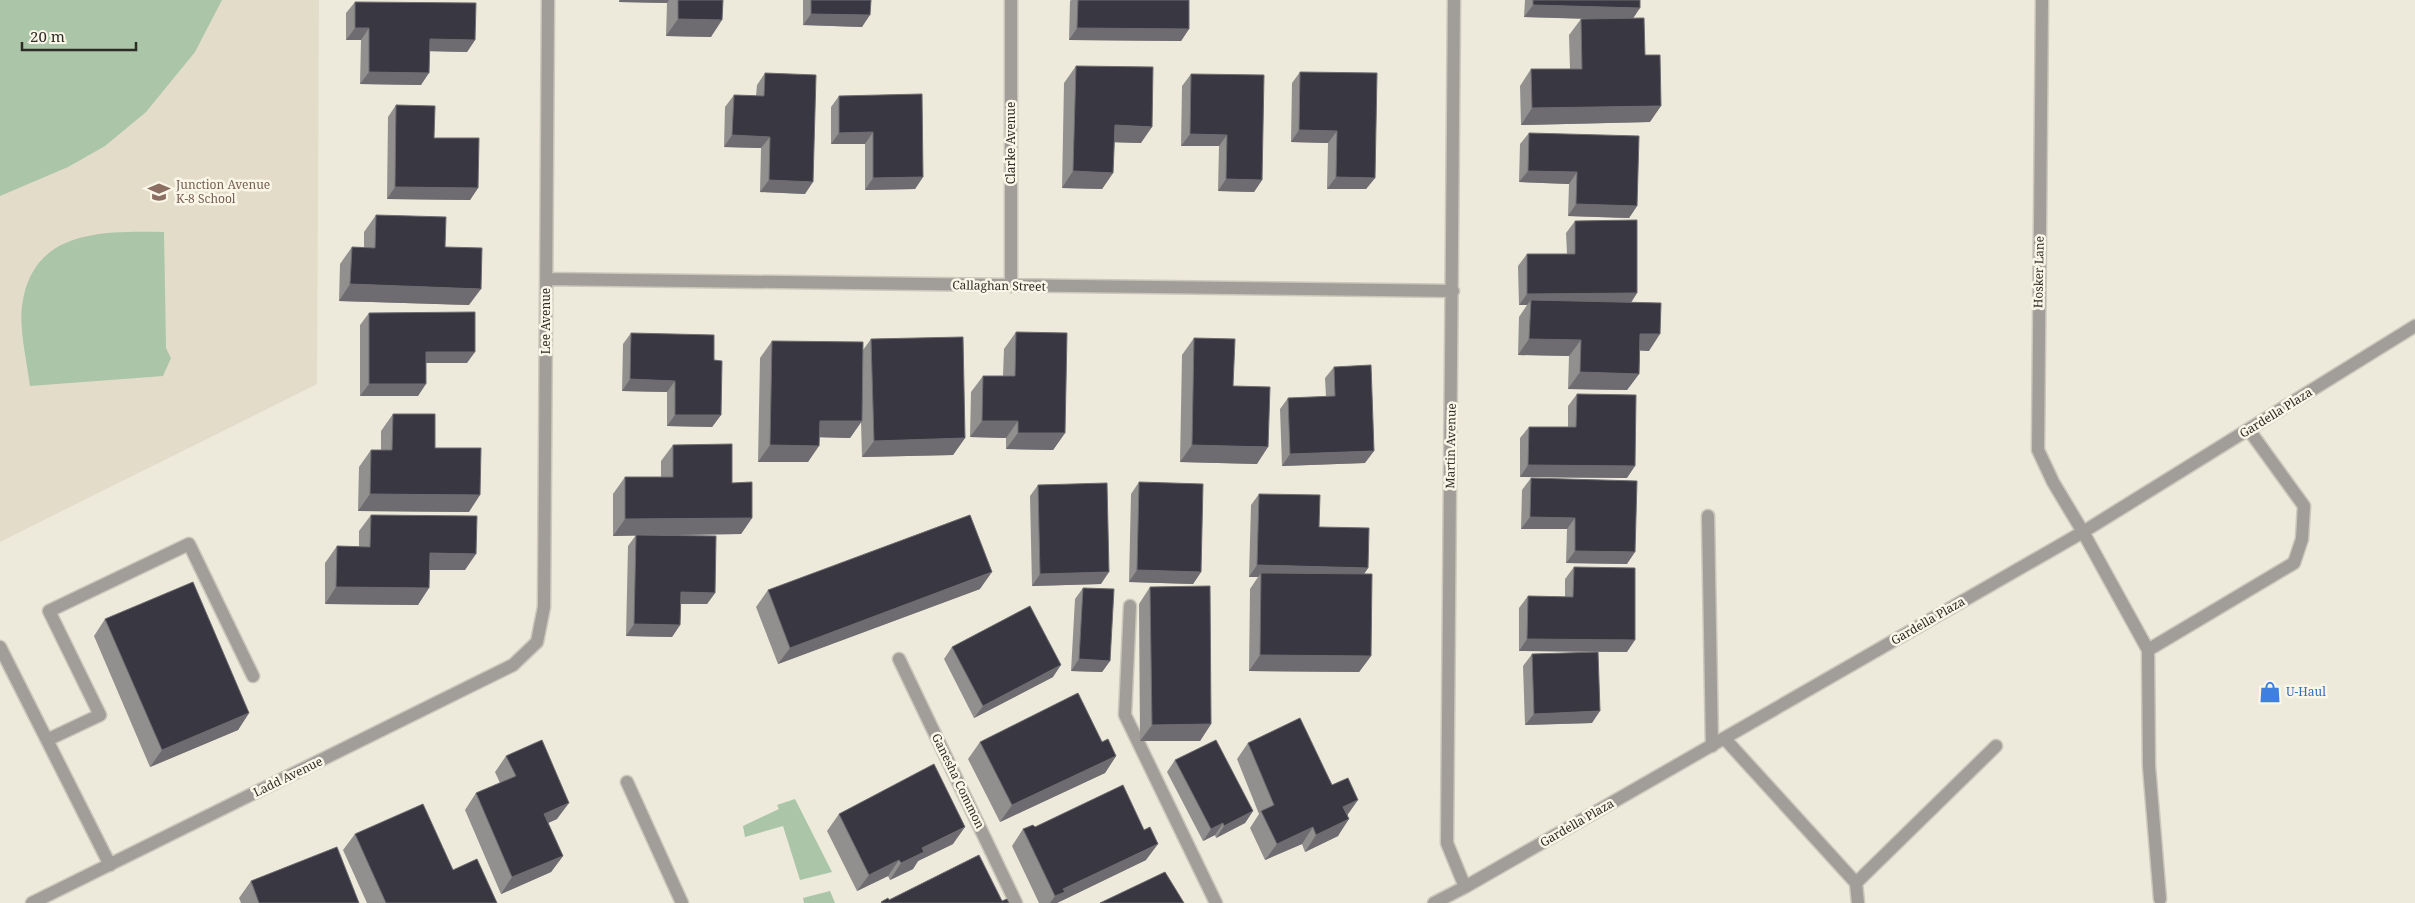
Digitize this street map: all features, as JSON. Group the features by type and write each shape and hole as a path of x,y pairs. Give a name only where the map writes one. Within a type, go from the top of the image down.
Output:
{"street":[{"name":"Lee Avenue","path":"537,642 544,608 548,0"},
{"name":"Clarke Avenue","path":"1011,0 1011,286"},
{"name":"Martin Avenue","path":"1454,0 1447,843 1465,888"},
{"name":"Hosker Lane","path":"2042,0 2038,450 2053,482 2083,532 2148,650"},
{"name":"Callaghan Street","path":"546,279 1453,291"},
{"name":"Gardella Plaza","path":"1434,903 1465,888 2083,532 2415,326"},
{"path":"2160,900 2149,766 2148,650 2294,563 2302,539 2304,506 2249,430"},
{"path":"1708,516 1712,746"},
{"path":"47,740 100,715 49,611 189,544 253,676"},
{"path":"1130,606 1125,715 1216,903"},
{"name":"Ladd Avenue","path":"32,903 513,666 537,642"},
{"path":"0,647 110,865"},
{"name":"Ganesha Common","path":"899,658 1016,903"},
{"path":"1725,739 1856,883 1858,903"},
{"path":"1856,883 1996,746"},
{"path":"627,782 682,903"}],"shaded area":[{"name":"Junction Avenue K-8 School","path":"0,0 319,0 317,384 0,542"}],"green space":[{"path":"0,0 222,0 195,52 146,112 105,146 68,167 0,196"},
{"path":"117,232 164,232 166,348 171,358 163,376 30,386 22,335 21,315 28,281 40,262 55,248 74,240"},
{"path":"795,799 832,872 800,880 783,826 745,837 743,826 779,809 777,805"},
{"path":"830,891 835,903 804,903 803,898"}],"building":[{"path":"678,0 723,0 722,20 678,19"},
{"path":"811,0 871,0 870,15 811,14"},
{"path":"1078,0 1189,0 1189,29 1077,28"},
{"path":"1533,0 1640,0 1640,8 1533,5"},
{"path":"355,2 476,3 475,40 430,39 429,73 369,72 369,28 355,28"},
{"path":"1644,18 1645,55 1660,55 1661,106 1532,108 1531,69 1582,69 1581,19"},
{"path":"1076,66 1153,67 1152,127 1115,125 1113,173 1073,171"},
{"path":"1300,72 1377,73 1375,178 1336,177 1337,131 1299,130"},
{"path":"765,73 816,75 813,182 769,180 770,137 732,135 734,95 764,96"},
{"path":"1191,74 1264,75 1262,180 1226,179 1227,135 1190,134"},
{"path":"922,94 923,177 873,178 873,132 839,133 839,96"},
{"path":"396,105 435,106 434,138 479,138 478,188 395,187"},
{"path":"1529,133 1639,136 1637,206 1576,204 1577,172 1528,171"},
{"path":"376,215 446,217 445,247 482,248 481,289 350,284 352,247 375,248"},
{"path":"1637,220 1637,293 1527,294 1527,254 1575,254 1575,221"},
{"path":"1531,300 1661,303 1660,334 1640,334 1639,374 1580,372 1581,340 1529,339"},
{"path":"475,312 475,352 426,352 426,384 369,384 369,313"},
{"path":"1016,332 1067,333 1065,433 1018,433 1018,421 982,421 983,376 1015,376"},
{"path":"631,333 714,335 714,360 722,361 721,415 675,415 675,381 630,379"},
{"path":"963,337 965,438 874,441 871,339"},
{"path":"1194,338 1235,339 1233,386 1270,387 1268,447 1192,445"},
{"path":"772,341 863,342 862,421 820,421 819,446 770,445"},
{"path":"1371,365 1374,451 1290,454 1288,398 1335,396 1334,367"},
{"path":"1577,394 1636,395 1635,466 1528,465 1529,427 1576,427"},
{"path":"393,414 435,414 435,448 481,448 480,495 370,494 371,450 392,450"},
{"path":"732,444 732,483 752,482 752,518 625,519 625,477 673,477 673,445"},
{"path":"1531,478 1637,481 1635,552 1575,551 1575,518 1530,517"},
{"path":"1139,482 1203,484 1201,572 1137,570"},
{"path":"1107,483 1109,572 1040,574 1038,485"},
{"path":"1259,494 1320,495 1319,527 1369,528 1368,568 1257,565"},
{"path":"371,515 477,516 476,554 430,553 429,588 336,587 337,546 370,547"},
{"path":"970,515 992,572 790,648 768,590"},
{"path":"636,535 716,536 715,593 681,592 680,625 634,624"},
{"path":"1574,567 1635,568 1635,640 1527,639 1528,596 1573,597"},
{"path":"1261,573 1372,574 1371,656 1260,655"},
{"path":"193,582 249,713 162,750 105,619"},
{"path":"1210,586 1211,724 1152,725 1150,587"},
{"path":"1083,588 1114,589 1110,661 1079,659"},
{"path":"1030,606 1061,665 983,706 952,647"},
{"path":"1598,652 1600,711 1534,714 1532,654"},
{"path":"1078,693 1102,742 1108,739 1116,756 1012,805 980,742"},
{"path":"1300,718 1332,785 1348,778 1358,800 1343,807 1349,819 1316,835 1313,827 1277,844 1261,811 1274,805 1248,743"},
{"path":"542,740 569,803 544,814 563,856 512,877 476,793 516,776 506,756"},
{"path":"1216,740 1253,811 1224,826 1223,823 1211,829 1175,760"},
{"path":"934,764 965,827 922,848 924,852 901,863 899,860 869,875 839,814"},
{"path":"1123,785 1144,830 1150,827 1158,844 1063,889 1065,892 1055,896 1023,829 1033,825 1035,827"},
{"path":"423,804 453,870 477,859 497,903 386,903 355,834"},
{"path":"337,847 359,903 259,903 251,881"},
{"path":"979,855 1002,901 1007,899 1009,903 881,902 888,898 889,900"},
{"path":"1165,872 1184,903 1100,903"}],"place":[{"name":"Junction Avenue K-8 School","path":"159,192"},
{"name":"U-Haul","path":"2270,692"}]}
